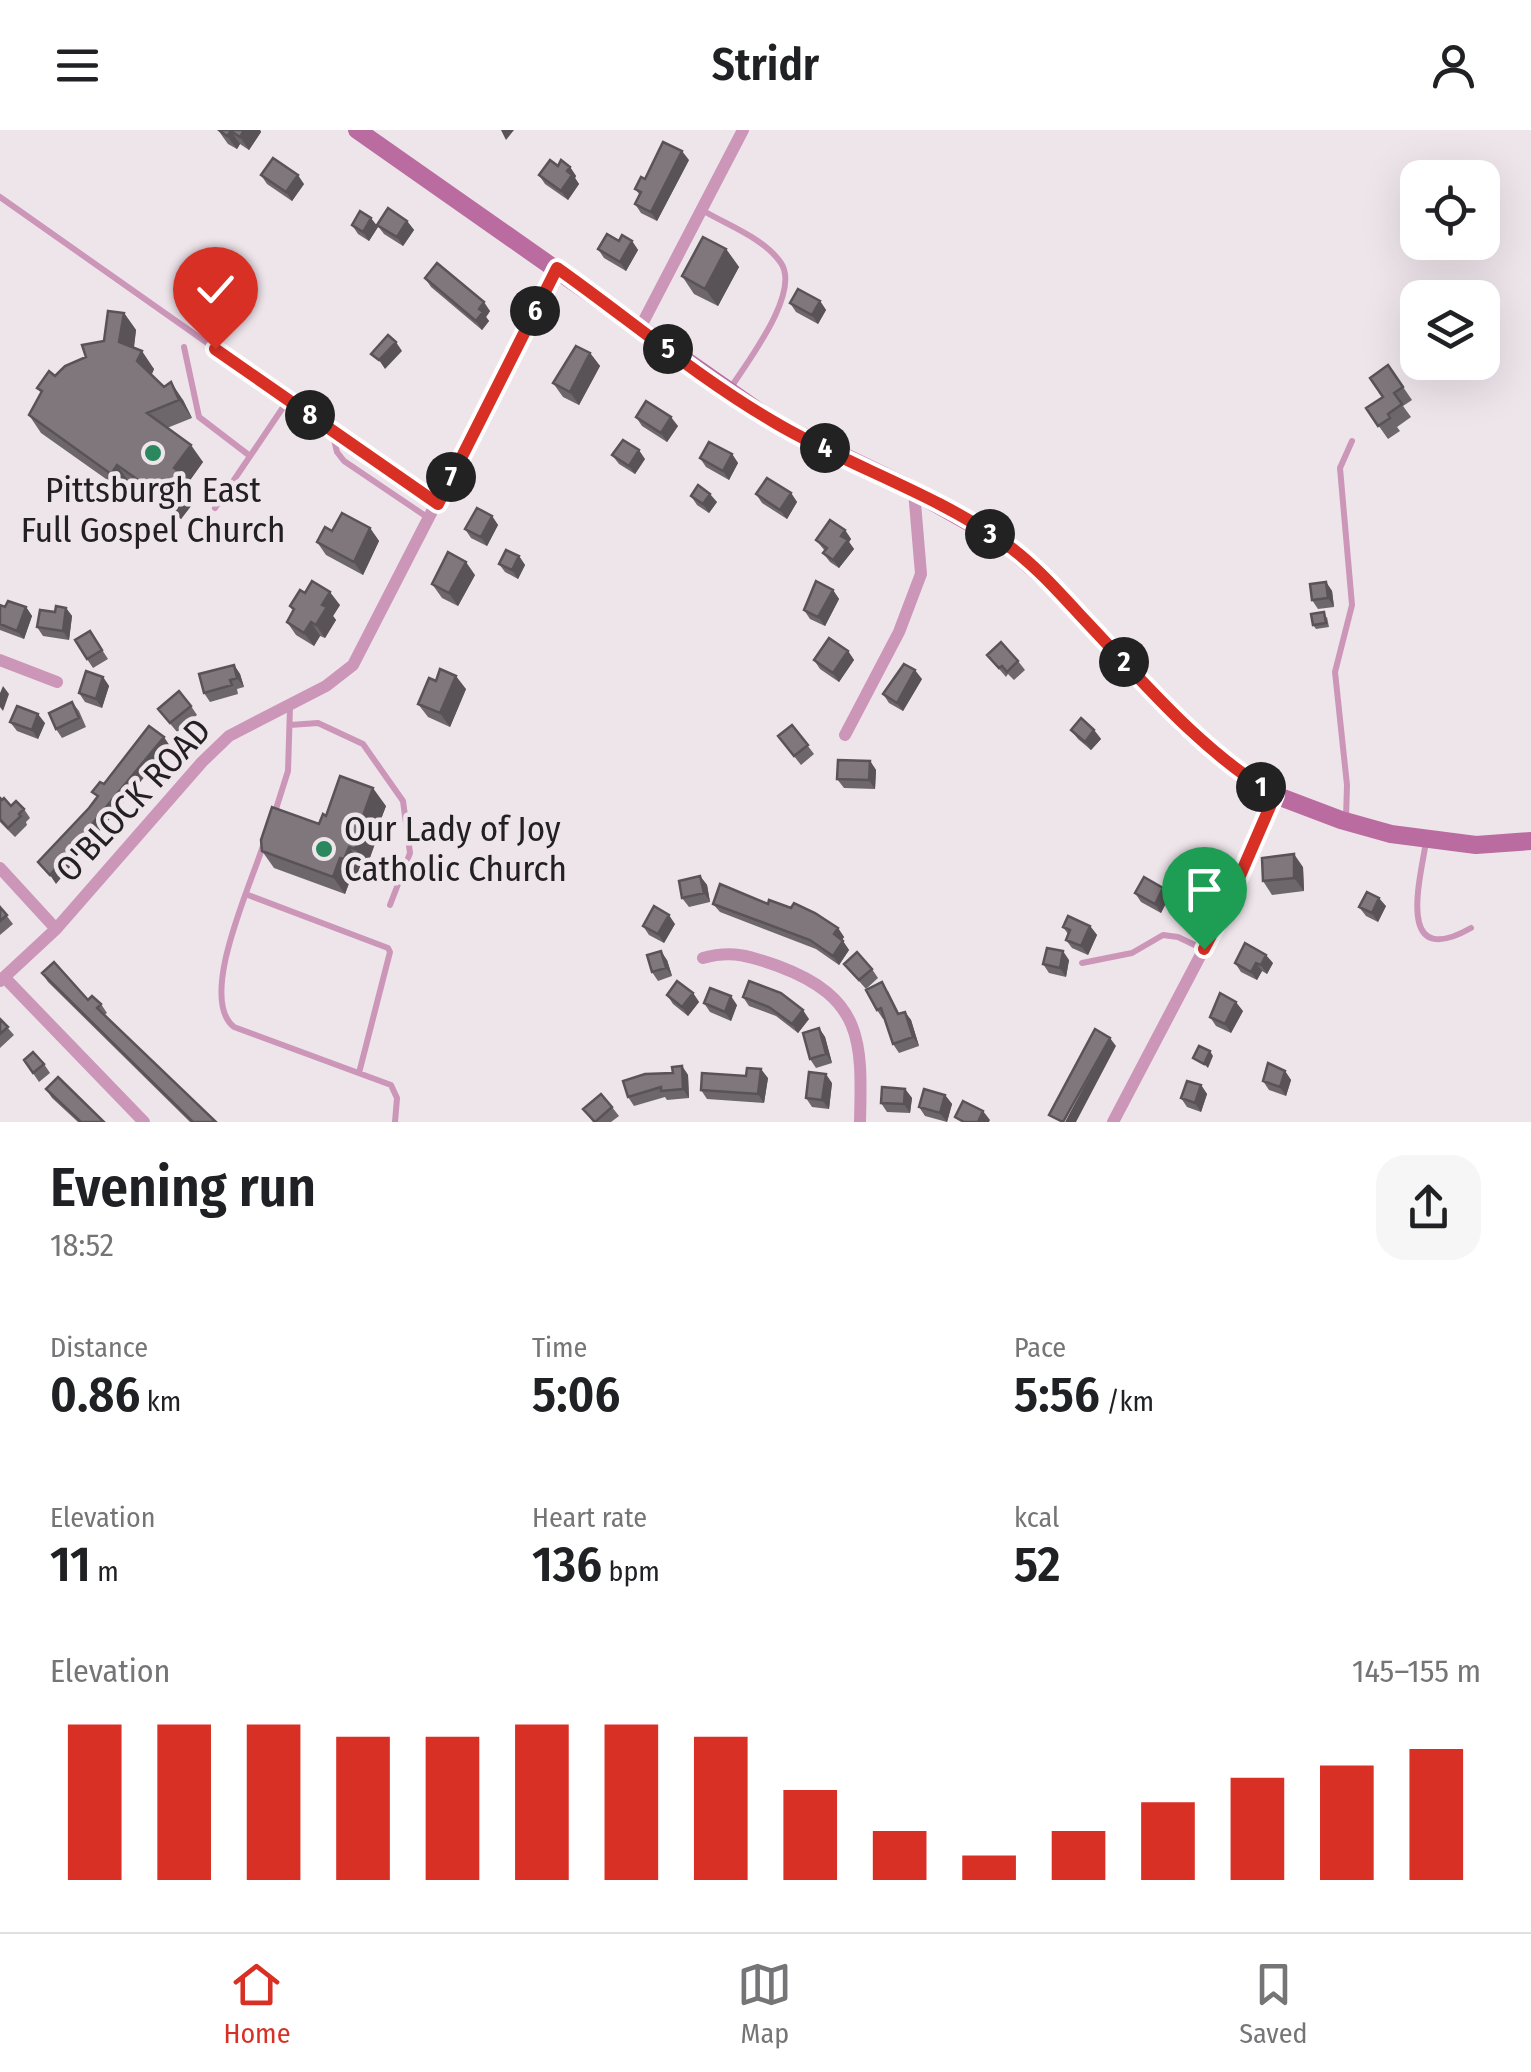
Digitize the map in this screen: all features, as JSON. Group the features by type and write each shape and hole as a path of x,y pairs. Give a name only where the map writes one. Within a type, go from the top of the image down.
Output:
{"main road":[{"path":"356,130 775,423 914,490 1004,542 1052,585 1186,727 1250,780 1275,795 1346,821 1426,840 1476,845 1531,841"}],"street":[{"path":"640,328 743,130"},
{"name":"O'BLOCK ROAD","path":"2,979 56,929 229,736 342,677 354,665 557,268"},
{"path":"846,735 898,632 921,574 914,490"},
{"path":"0,660 57,682"},
{"path":"1113,1122 1229,901 1275,795"},
{"path":"0,868 56,929"},
{"path":"703,958 731,952 745,954 800,974 834,998 856,1032 862,1055 860,1122"},
{"path":"2,979 144,1122"}],"lane":[{"path":"0,197 438,504"},
{"path":"701,210 761,244 786,272 782,304 728,392"},
{"path":"184,347 199,417 250,456"},
{"path":"216,508 288,400"},
{"path":"332,430 337,452 344,461 430,520"},
{"path":"1346,821 1347,786 1335,672 1352,605 1340,468 1352,441"},
{"path":"271,824 288,771 290,706"},
{"path":"290,725 318,723 363,744 403,801 410,853 390,905"},
{"path":"1426,840 1415,911 1418,923 1432,937 1454,938 1471,928"},
{"path":"265,842 227,956 220,988 222,1013 234,1027 391,1085 397,1098 395,1122"},
{"path":"248,895 388,948 359,1073"},
{"path":"1082,963 1132,953 1163,935 1178,936 1204,949"}],"building":[{"path":"219,130 244,130 240,137 231,131 227,136"},
{"path":"663,142 682,151 651,212 635,204 641,192 635,189 641,177 645,179"},
{"path":"273,158 298,175 286,192 261,175"},
{"path":"550,160 558,166 561,160 570,167 567,171 572,175 561,191 539,175"},
{"path":"388,208 407,221 397,237 377,225"},
{"path":"360,211 371,218 363,232 352,225"},
{"path":"607,234 619,241 622,235 632,241 620,262 598,249"},
{"path":"703,237 726,249 705,289 682,276"},
{"path":"437,263 484,302 476,321 425,278"},
{"path":"210,272 219,278 211,290 202,284"},
{"path":"798,289 820,301 812,315 790,303"},
{"path":"108,311 124,313 119,342 142,351 137,361 164,387 171,382 179,400 147,413 191,445 174,468 181,473 173,484 178,488 169,502 117,465 111,474 29,415 42,391 37,388 49,371 55,376 65,366 86,357 82,345 104,341"},
{"path":"388,335 396,342 379,360 371,354"},
{"path":"576,346 590,353 570,392 553,383"},
{"path":"1388,365 1403,387 1394,393 1402,404 1378,426 1366,408 1383,397 1370,378"},
{"path":"646,401 671,417 661,433 636,417"},
{"path":"623,440 639,450 629,466 612,455"},
{"path":"709,442 732,454 723,471 700,458"},
{"path":"767,478 791,493 780,510 756,494"},
{"path":"698,485 710,494 703,504 691,496"},
{"path":"477,508 492,516 481,537 465,529"},
{"path":"342,513 370,528 354,562 317,542 325,527 332,531"},
{"path":"830,520 845,530 841,536 848,540 833,560 823,553 827,548 816,540"},
{"path":"506,550 519,556 512,570 499,564"},
{"path":"448,552 466,562 449,593 432,584"},
{"path":"312,581 330,592 322,605 327,607 316,625 311,622 304,633 287,622 294,609 290,606 300,590 305,593"},
{"path":"816,581 833,590 818,617 804,610"},
{"path":"1326,582 1328,598 1312,600 1310,584"},
{"path":"8,601 26,607 17,631 0,624 0,605 5,607"},
{"path":"56,606 66,608 63,631 37,627 40,610 55,612"},
{"path":"1324,612 1326,623 1313,625 1311,614"},
{"path":"90,631 102,650 87,659 75,640"},
{"path":"829,638 848,651 833,673 814,660"},
{"path":"1001,642 1018,661 1007,672 987,655"},
{"path":"904,664 915,670 897,703 883,694"},
{"path":"234,665 237,678 230,680 232,685 204,693 199,674"},
{"path":"440,669 456,676 440,713 418,704 429,678 436,681"},
{"path":"86,671 103,677 96,699 79,693"},
{"path":"179,691 191,706 170,723 158,709"},
{"path":"72,702 79,718 56,729 49,713"},
{"path":"17,706 38,714 32,730 10,722"},
{"path":"1081,718 1094,730 1085,742 1071,730"},
{"path":"792,725 808,745 794,756 778,736"},
{"path":"149,726 164,737 50,875 38,862 89,808 98,796 92,792 100,782 104,784"},
{"path":"838,760 870,761 869,780 837,779"},
{"path":"340,776 373,788 355,849 349,847 344,859 340,858 333,877 262,851 261,840 272,807 319,824 323,814 326,816"},
{"path":"0,798 11,806 16,801 24,809 8,828 0,819"},
{"path":"1294,854 1294,878 1263,881 1262,858"},
{"path":"700,876 704,893 682,898 679,881"},
{"path":"1144,877 1163,888 1155,904 1135,893"},
{"path":"720,884 768,904 769,900 791,908 794,903 838,928 834,934 843,941 833,956 810,940 713,904"},
{"path":"1367,892 1379,898 1372,913 1359,907"},
{"path":"654,906 669,915 658,934 643,926"},
{"path":"1068,916 1090,926 1081,946 1066,940 1070,930 1063,927"},
{"path":"1245,943 1266,955 1251,972 1235,963"},
{"path":"1047,948 1063,951 1060,968 1043,964"},
{"path":"661,951 666,968 652,972 647,955"},
{"path":"857,952 872,969 859,980 844,964"},
{"path":"54,962 88,1000 92,996 101,1004 97,1008 216,1122 193,1122 42,973"},
{"path":"677,981 693,993 682,1007 667,995"},
{"path":"749,981 781,993 803,1010 792,1024 769,1007 743,997"},
{"path":"882,982 898,1014 905,1012 913,1037 893,1044 881,1008 877,1010 866,990"},
{"path":"710,988 731,996 725,1012 704,1003"},
{"path":"1220,993 1236,1002 1225,1024 1210,1017"},
{"path":"819,1028 826,1054 810,1059 803,1033"},
{"path":"1095,1029 1110,1038 1063,1122 1049,1115"},
{"path":"1199,1046 1210,1051 1204,1064 1193,1058"},
{"path":"33,1052 44,1064 33,1073 24,1060"},
{"path":"1268,1063 1285,1071 1280,1087 1263,1081"},
{"path":"682,1066 683,1089 661,1091 661,1087 628,1097 623,1081 645,1074 673,1073 672,1067"},
{"path":"747,1068 761,1069 758,1094 701,1090 702,1073 746,1076"},
{"path":"809,1072 826,1074 822,1100 806,1098"},
{"path":"58,1077 104,1122 81,1122 46,1089"},
{"path":"1187,1081 1201,1085 1195,1103 1181,1098"},
{"path":"882,1087 905,1089 904,1104 881,1103"},
{"path":"924,1089 945,1095 940,1113 919,1107"},
{"path":"601,1094 612,1107 595,1122 583,1109"},
{"path":"963,1101 983,1111 978,1122 955,1117"}],"place":[{"name":"Pittsburgh East Full Gospel Church","path":"153,453"},
{"name":"Our Lady of Joy Catholic Church","path":"324,849"}],"route":[{"path":"215,349 438,504 557,268 722,389 775,423 901,484 1004,542 1052,585 1186,727 1250,780 1275,795 1204,949"}]}
